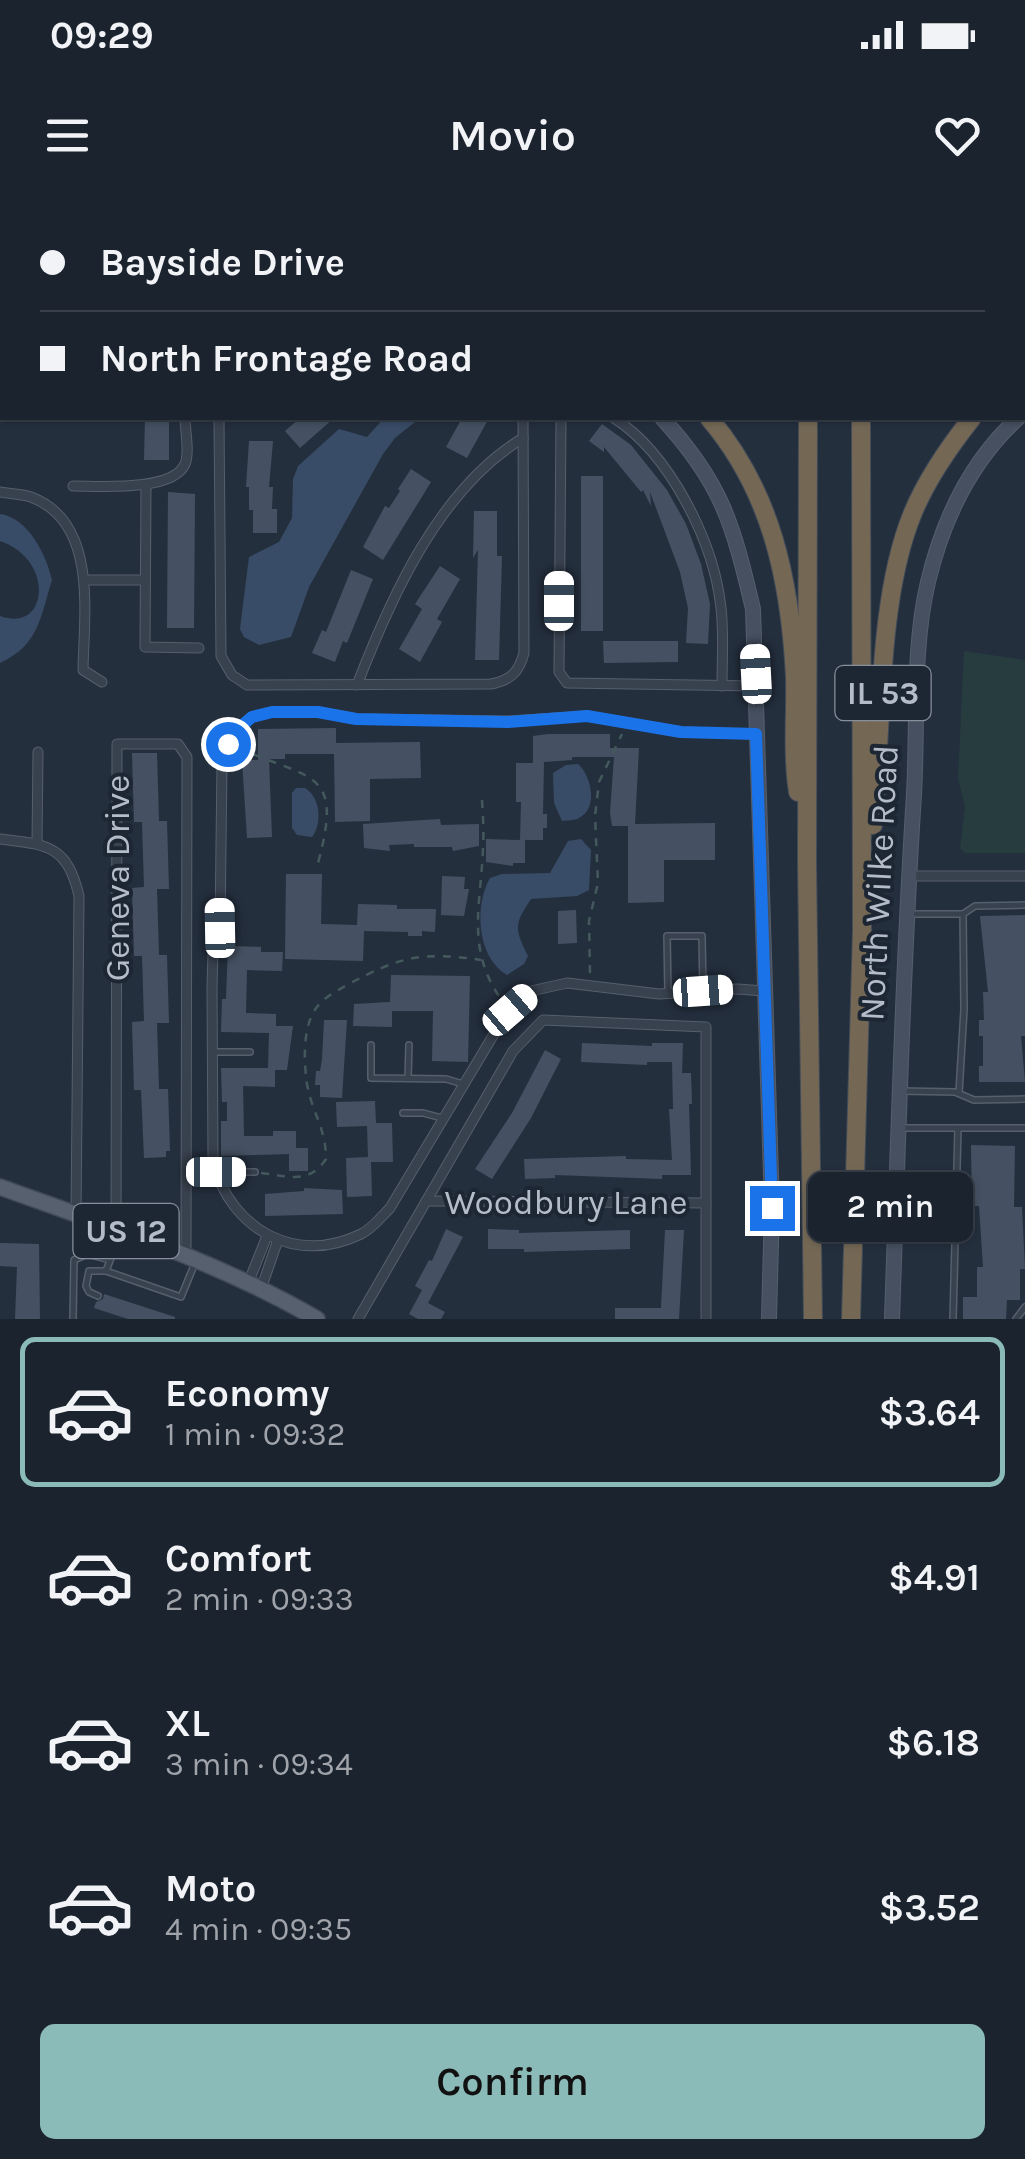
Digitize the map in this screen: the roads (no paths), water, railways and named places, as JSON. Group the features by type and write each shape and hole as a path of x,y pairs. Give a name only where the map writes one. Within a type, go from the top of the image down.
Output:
{"highway":[{"name":"IL 53","path":"711,420 742,460 782,559 794,674 796,778 807,863 813,1319"},
{"path":"807,863 808,420"},
{"path":"861,420 862,930"},
{"name":"IL 53","path":"851,1319 862,930 896,566 911,516 926,486 971,420"}],"main road":[{"name":"US 12","path":"0,1187 119,1228 191,1258 255,1285 316,1319"}],"street":[{"path":"73,486 146,486 180,470 186,462 185,420"},
{"path":"220,420 222,656 232,675 248,685 491,684 506,681 520,669 524,653 523,420"},
{"path":"561,420 559,672 567,683 756,686"},
{"path":"617,420 664,468 691,510 711,563 721,608 722,686"},
{"path":"664,420 693,451 719,493 739,548 753,609 772,1208 770,1319"},
{"name":"North Wilke Road","path":"892,1319 907,914 927,584 961,488 992,442 1016,420"},
{"path":"356,685 383,618 418,552 498,453 523,438"},
{"path":"146,486 145,647 199,648"},
{"path":"0,492 29,496 56,512 72,533 84,580 83,670 102,682"},
{"path":"84,580 146,580"},
{"path":"756,734 681,732 587,716 508,722 356,719 318,712 272,712 252,717 232,734 222,762 220,928 214,953 216,1172 236,1209 255,1228 278,1240 322,1248 364,1234 390,1208 510,1010 532,991 567,983 668,994 765,991"},
{"name":"Geneva Drive","path":"119,1228 117,744 178,744 187,756 191,1258"},
{"path":"37,844 38,752"},
{"path":"0,839 37,844 54,851 72,867 79,896 76,1214"},
{"path":"909,876 1025,876"},
{"path":"358,1319 513,1051 543,1020 706,1027 706,1319"},
{"name":"Woodbury Lane","path":"426,1202 706,1203"},
{"path":"255,1285 267,1236"},
{"path":"255,1285 278,1240"}],"lane":[{"path":"907,914 963,914 975,906 1025,905"},
{"path":"959,1093 964,1009 963,914"},
{"path":"668,994 667,936 702,936 703,991"},
{"path":"372,1045 371,1078 446,1078 466,1084"},
{"path":"408,1078 409,1045"},
{"path":"213,1052 250,1052"},
{"path":"900,1091 959,1093 971,1100 1025,1099"},
{"path":"403,1113 444,1119"},
{"path":"899,1128 1025,1128"},
{"path":"954,1319 958,1128"},
{"path":"216,1172 255,1172"},
{"path":"106,1271 119,1228"},
{"path":"73,1319 70,1312 74,1260 87,1254 110,1260"},
{"path":"98,1296 89,1292 85,1278 89,1271 106,1271 182,1297 191,1258"},
{"path":"1016,1319 1025,1307"}],"water":[{"path":"382,420 418,420 383,454 309,587 291,637 259,645 244,637 240,629 249,557 279,542 292,518 293,479 298,466 339,429 367,437"},
{"path":"0,514 27,530 45,559 52,580 30,639 0,663 0,616 16,619 28,614 36,605 39,592 30,563 18,550 0,541"},
{"path":"578,764 589,783 589,807 579,818 562,821 554,803 553,773 566,765"},
{"path":"296,788 305,788 317,804 317,825 312,837 297,835 292,828 292,793"},
{"path":"581,839 591,850 589,890 577,896 531,899 518,927 528,956 524,964 507,975 489,957 481,931 482,903 490,878 550,873 568,841"}]}
